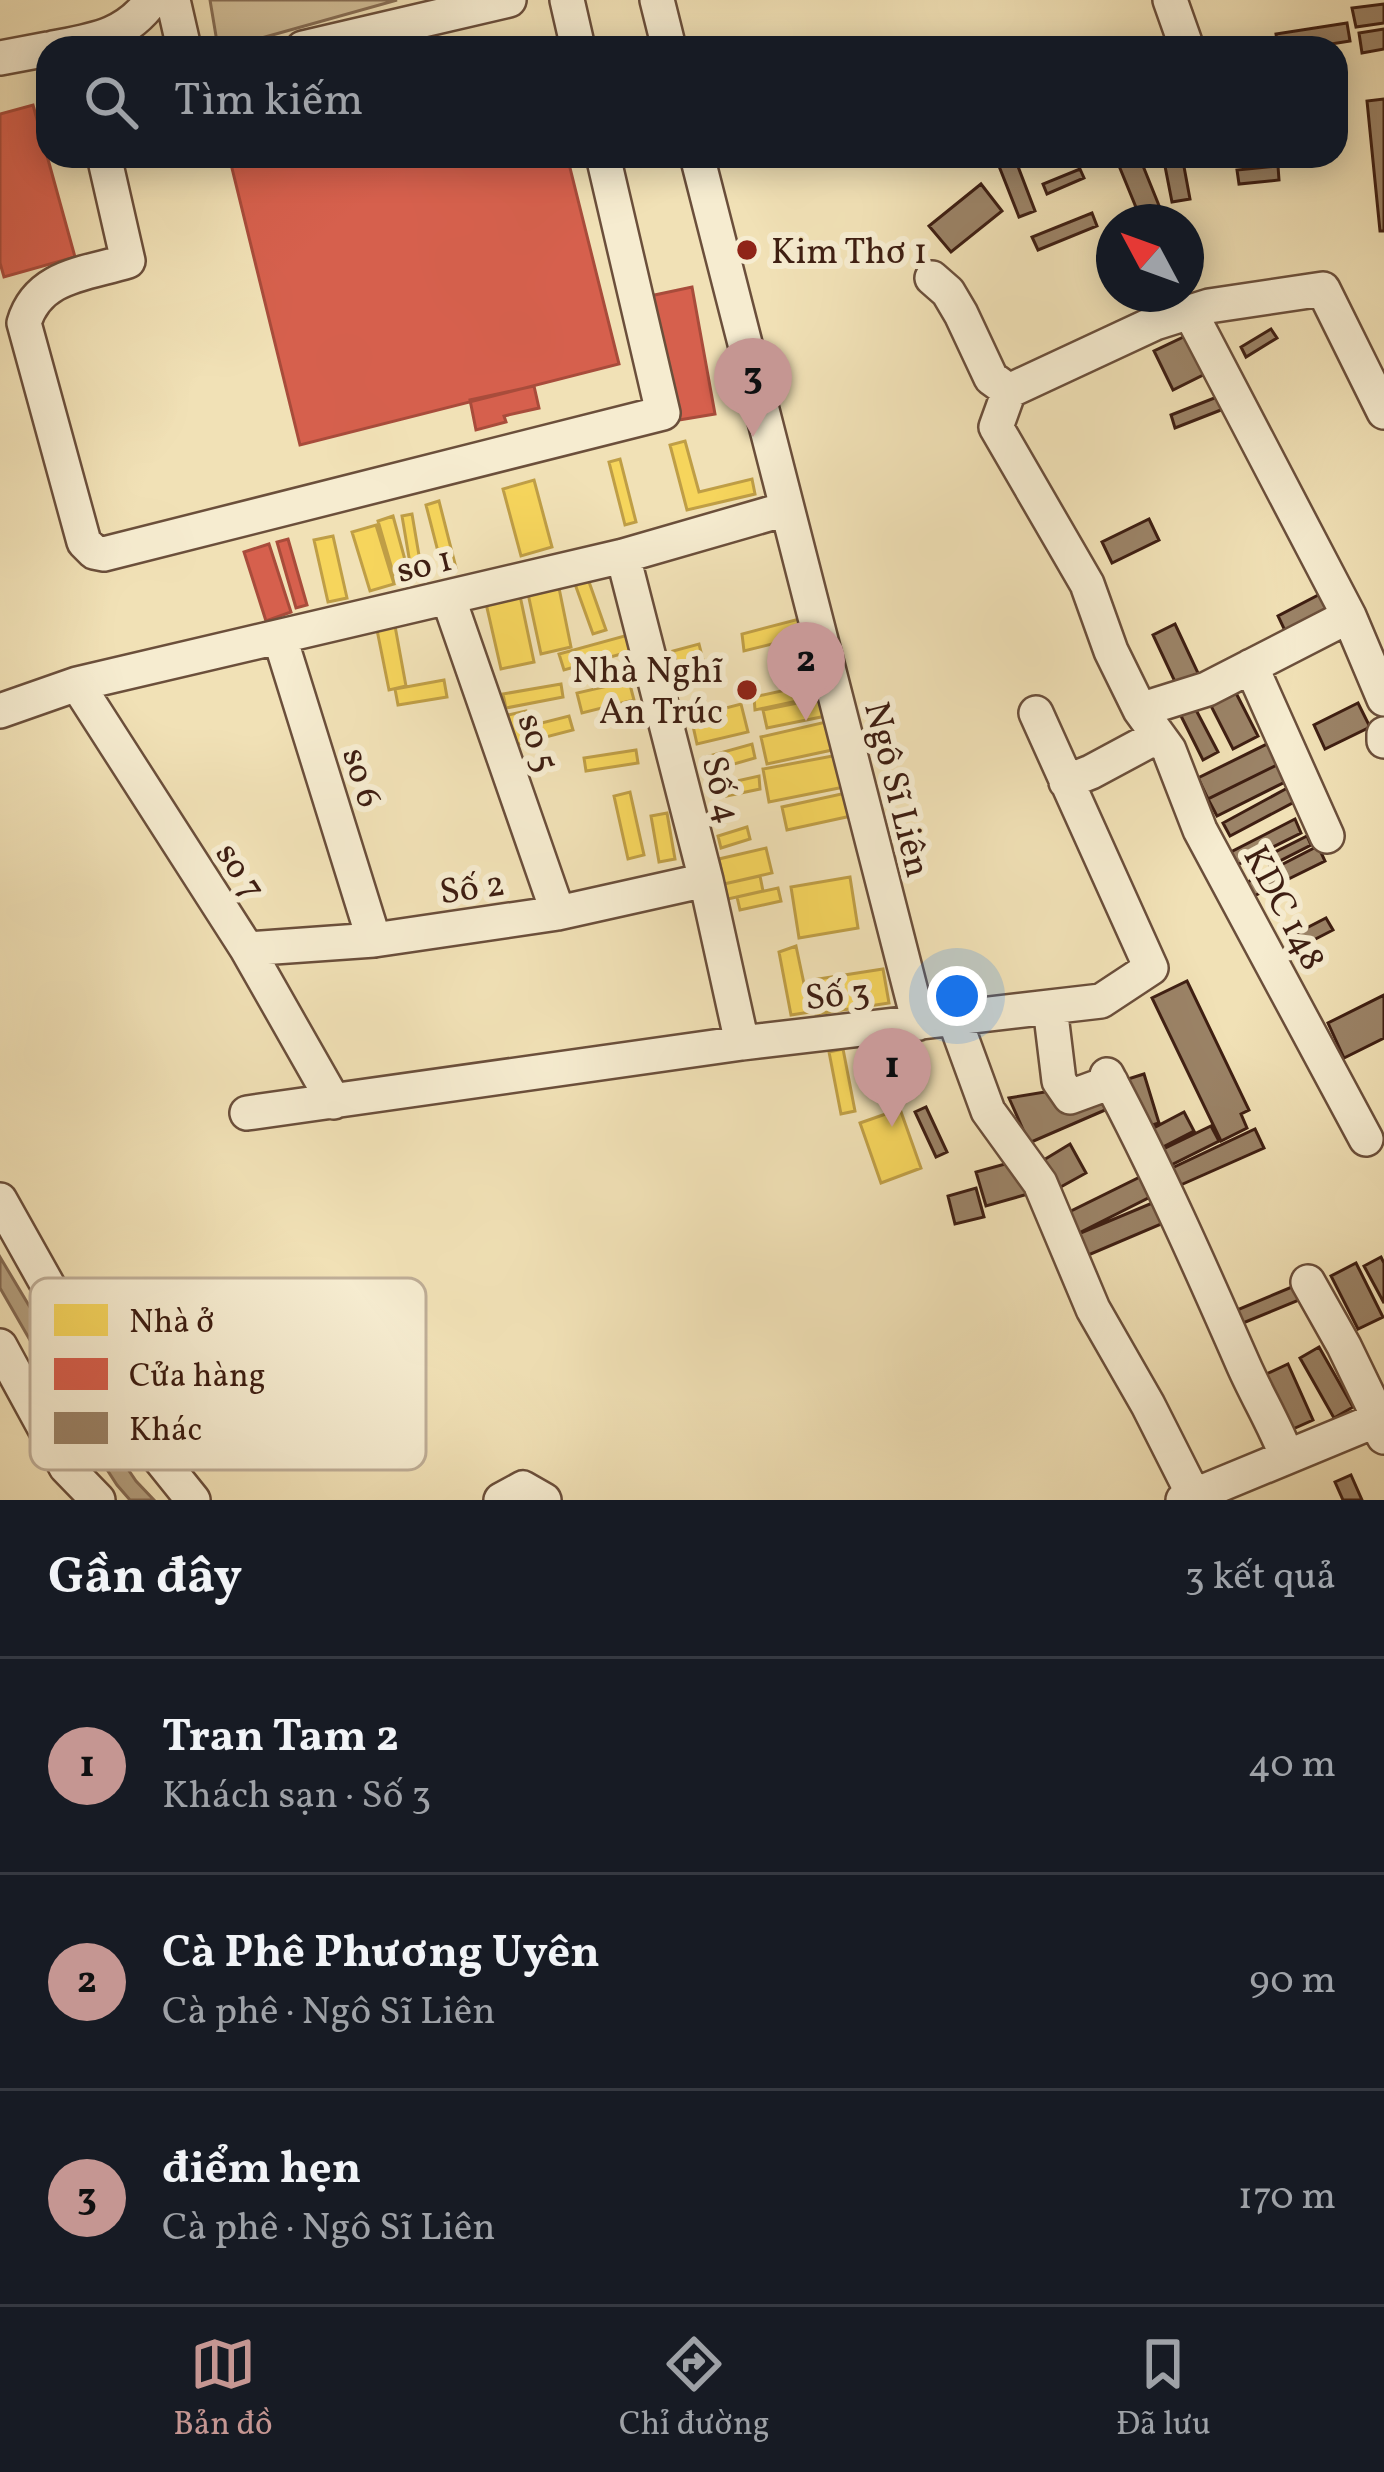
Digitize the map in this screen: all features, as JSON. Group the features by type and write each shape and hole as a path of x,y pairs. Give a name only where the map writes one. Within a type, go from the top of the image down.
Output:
{"street":[{"path":"105,36 137,21 152,0"},
{"path":"173,0 181,36"},
{"path":"355,36 509,0"},
{"path":"567,0 575,36"},
{"path":"657,0 667,36"},
{"path":"1170,0 1183,36"},
{"path":"0,58 36,51"},
{"path":"107,168 128,261 51,284 32,302 24,323 84,542 104,554 663,412 606,168"},
{"name":"Ngô Sĩ Liên","path":"700,168 919,1023"},
{"path":"932,278 948,292 991,378 1009,391 1155,323 1190,312 1349,616 1384,699"},
{"path":"1204,308 1323,290 1384,412"},
{"name":"KDC 148","path":"1009,391 996,427 1087,584 1111,651 1149,723 1169,750 1200,830 1366,1139"},
{"name":"so 1","path":"0,711 77,684 623,556 786,509"},
{"name":"Số 4","path":"623,556 706,880 742,1043"},
{"name":"so 5","path":"448,597 558,913"},
{"path":"1066,782 1091,772 1149,723 1349,616"},
{"name":"so 6","path":"280,638 374,940"},
{"name":"KDC 148","path":"1251,666 1327,836"},
{"name":"so 7","path":"77,684 247,949 334,1102"},
{"name":"Số 3","path":"247,1113 742,1043 1102,1001 1151,968 1036,713"},
{"name":"Số 2","path":"247,949 374,940 558,913 706,880"},
{"path":"1050,1007 1059,1081 1070,1097 1109,1078 1146,1148 1287,1457"},
{"path":"954,1018 988,1111 1040,1183 1093,1310 1148,1406 1191,1499 1287,1457 1381,1425 1308,1282"},
{"path":"0,1200 44,1278"},
{"path":"0,1346 30,1401"},
{"path":"69,1470 98,1500"},
{"path":"167,1470 193,1500"},
{"path":"501,1500 523,1488 544,1500"}],"shaded area":[{"path":"210,0 397,0 269,36 216,36"},
{"path":"0,1257 30,1307 30,1340 0,1288"},
{"path":"107,1470 129,1470 154,1500 130,1500"}],"building: Nhà ở":[{"path":"685,441 699,492 752,479 755,494 687,510 670,445"},
{"path":"620,459 636,522 625,525 609,462"},
{"path":"534,480 552,547 521,556 503,489"},
{"path":"439,501 456,568 443,571 426,505"},
{"path":"412,514 423,579 413,581 402,516"},
{"path":"393,516 410,578 396,583 378,521"},
{"path":"376,525 394,584 370,591 352,532"},
{"path":"333,536 347,598 328,602 314,540"},
{"path":"588,579 606,630 593,634 575,584"},
{"path":"558,583 571,647 541,654 527,589"},
{"path":"519,591 534,662 501,669 485,599"},
{"path":"803,618 808,635 744,651 742,634"},
{"path":"395,626 406,686 389,690 377,630"},
{"path":"628,635 632,651 564,670 559,654"},
{"path":"699,644 703,660 678,667 673,651"},
{"path":"712,660 716,671 687,682 683,670"},
{"path":"444,680 447,697 398,705 395,689"},
{"path":"629,681 634,700 582,713 577,693"},
{"path":"818,683 821,696 755,710 754,697"},
{"path":"561,684 563,697 506,708 503,694"},
{"path":"822,698 826,716 767,728 763,710"},
{"path":"741,704 748,732 697,744 691,717"},
{"path":"526,711 530,726 569,716 573,730 515,745 508,715"},
{"path":"826,722 832,750 767,764 761,737"},
{"path":"752,744 755,758 706,772 702,758"},
{"path":"636,750 638,763 586,771 584,758"},
{"path":"838,755 844,787 769,802 763,769"},
{"path":"759,776 760,789 722,797 719,785"},
{"path":"630,792 644,855 628,859 614,796"},
{"path":"846,793 851,816 787,830 782,807"},
{"path":"667,813 675,859 659,862 651,816"},
{"path":"747,827 750,839 721,848 718,836"},
{"path":"766,848 772,873 724,884 719,859"},
{"path":"760,876 763,891 728,899 724,884"},
{"path":"850,877 858,928 799,938 791,887"},
{"path":"778,888 781,901 740,910 737,897"},
{"path":"796,946 810,1012 791,1015 779,952"},
{"path":"883,969 889,1003 816,1014 812,980"},
{"path":"843,1049 855,1111 841,1114 829,1052"},
{"path":"900,1109 921,1168 881,1183 860,1123"}],"building: Cửa hàng":[{"path":"33,105 36,168 50,168 75,257 4,277 0,263 0,114"},
{"path":"232,168 570,168 619,364 300,445"},
{"path":"692,287 715,414 673,421 650,296"},
{"path":"534,386 539,408 504,416 506,422 476,430 470,400"},
{"path":"288,539 307,605 296,608 277,542"},
{"path":"269,544 291,612 266,621 244,552"}],"building: Khác":[{"path":"1384,4 1384,23 1356,27 1352,8"},
{"path":"1347,23 1350,41 1348,36 1276,34"},
{"path":"1384,29 1384,49 1362,53 1359,33"},
{"path":"1384,99 1384,231 1380,231 1367,101"},
{"path":"1000,168 1019,168 1035,211 1019,217"},
{"path":"1120,168 1144,168 1158,204 1135,204"},
{"path":"1165,168 1184,168 1190,199 1172,202"},
{"path":"1278,168 1279,180 1239,184 1237,170"},
{"path":"1080,169 1084,178 1047,194 1043,184"},
{"path":"981,184 1002,211 951,252 929,226"},
{"path":"1092,213 1096,223 1038,250 1032,237"},
{"path":"1271,329 1277,338 1246,357 1241,347"},
{"path":"1192,333 1211,371 1173,390 1154,351"},
{"path":"1222,395 1226,408 1175,428 1171,415"},
{"path":"1149,519 1159,540 1112,563 1102,542"},
{"path":"1326,591 1336,610 1287,635 1278,616"},
{"path":"1175,624 1198,673 1176,684 1153,635"},
{"path":"1236,693 1258,736 1233,749 1211,706"},
{"path":"1358,703 1370,727 1325,749 1314,725"},
{"path":"1195,708 1218,752 1203,760 1181,716"},
{"path":"1273,741 1283,762 1208,799 1198,778"},
{"path":"1283,762 1291,779 1217,816 1208,799"},
{"path":"1291,786 1298,800 1230,836 1223,823"},
{"path":"1295,819 1301,833 1233,867 1227,854"},
{"path":"1307,836 1311,845 1270,866 1265,857"},
{"path":"1318,846 1325,861 1248,899 1242,885"},
{"path":"1326,918 1333,930 1296,949 1289,937"},
{"path":"1187,981 1249,1110 1241,1114 1247,1128 1221,1141 1152,998"},
{"path":"1384,995 1384,1038 1344,1058 1328,1023"},
{"path":"1144,1074 1159,1123 1142,1128 1128,1079"},
{"path":"1063,1089 1119,1104 1029,1143 1009,1098"},
{"path":"926,1107 947,1152 936,1157 915,1112"},
{"path":"1184,1112 1194,1131 1159,1149 1150,1130"},
{"path":"1211,1126 1219,1141 1161,1170 1153,1154"},
{"path":"1255,1129 1264,1148 1176,1187 1170,1169"},
{"path":"1070,1144 1086,1173 1057,1189 1042,1161"},
{"path":"1016,1161 1042,1190 986,1206 976,1172"},
{"path":"1144,1175 1154,1195 1071,1237 1061,1216"},
{"path":"976,1188 984,1217 955,1224 948,1196"},
{"path":"1157,1201 1166,1222 1079,1259 1071,1237"},
{"path":"1381,1257 1384,1263 1384,1303 1364,1266"},
{"path":"1356,1263 1383,1317 1358,1329 1331,1276"},
{"path":"1299,1284 1304,1298 1243,1323 1237,1310"},
{"path":"1319,1347 1353,1407 1334,1418 1300,1358"},
{"path":"1288,1364 1313,1420 1286,1432 1262,1376"},
{"path":"1351,1475 1362,1500 1343,1500 1335,1482"}],"place":[{"name":"Kim Thơ 1","path":"747,250"},
{"name":"điểm hẹn","path":"753,437"},
{"name":"Nhà Nghĩ An Trúc","path":"747,690"},
{"name":"Cà Phê Phương Uyên","path":"806,721"},
{"name":"Tran Tam 2","path":"892,1127"}]}
